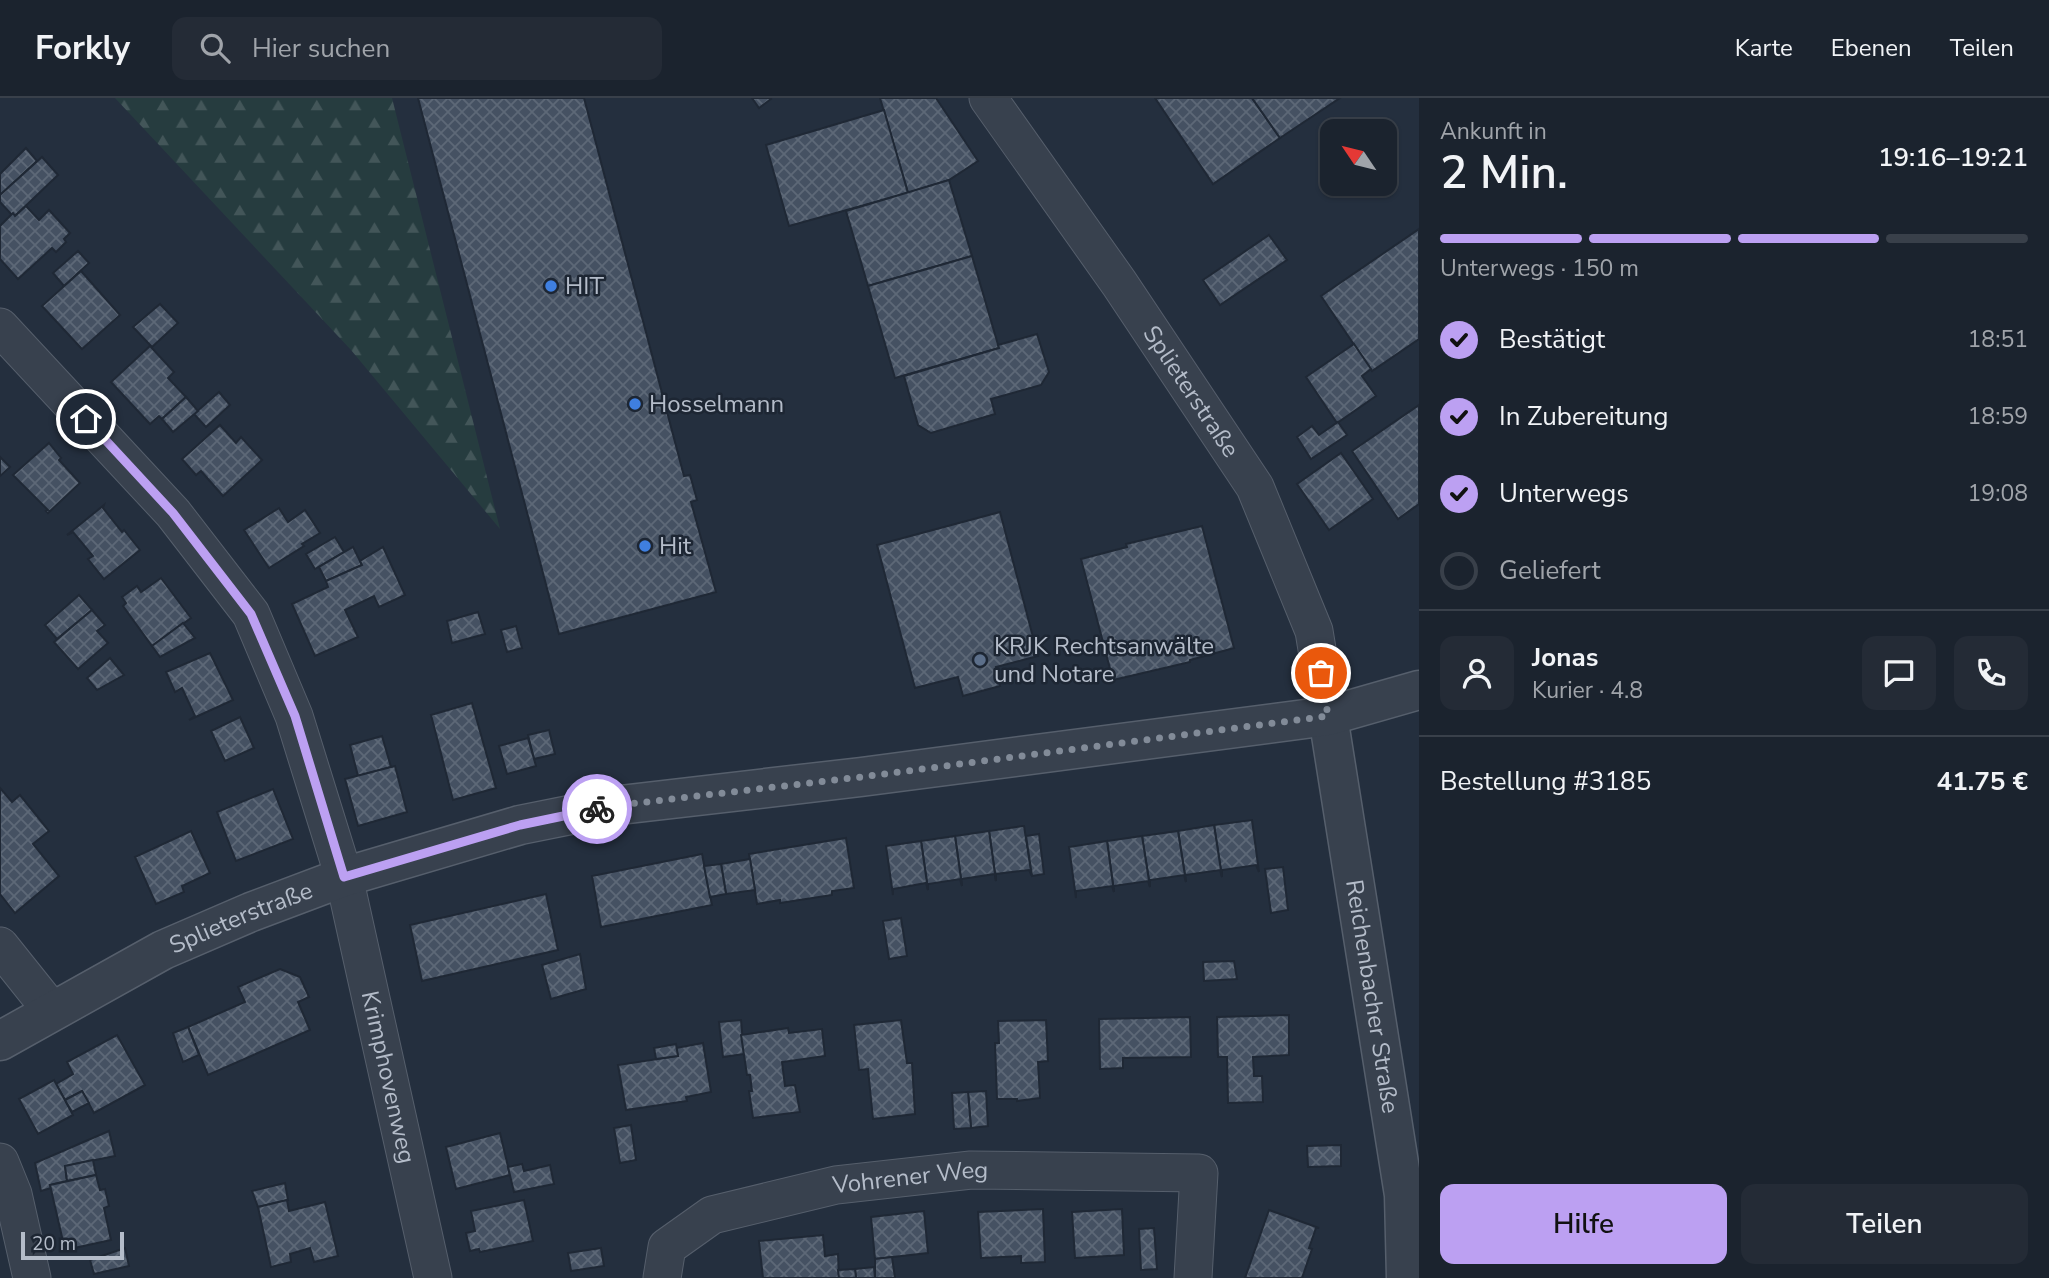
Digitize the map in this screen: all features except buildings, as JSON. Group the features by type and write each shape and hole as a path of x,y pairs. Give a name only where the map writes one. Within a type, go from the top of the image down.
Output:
{"street":[{"name":"Splieterstraße","path":"988,98 1119,283 1255,487 1314,631 1328,716"},
{"name":"Krimphovenweg","path":"0,327 173,513 251,614 295,716 344,877 433,1278"},
{"name":"Splieterstraße","path":"0,1041 163,950 251,912 344,877 520,825 620,805 861,777 1328,716 1419,690"},
{"name":"Reichenbacher Straße","path":"1328,716 1404,1195 1406,1278"},
{"path":"0,946 52,1011"},
{"path":"0,1161 13,1194 32,1278"},
{"name":"Vohrener Weg","path":"662,1278 667,1247 712,1215 836,1185 971,1170 1199,1173 1193,1278"}],"green space":[{"path":"115,98 392,98 500,529 351,350"}],"way so far":[{"path":"597,809 1328,716 1321,673"}],"place":[{"name":"HIT","path":"551,286"},
{"name":"Hosselmann","path":"635,404"},
{"name":"Hit","path":"645,546"},
{"name":"KRJK Rechtsanwälte und Notare","path":"980,660"}],"route":[{"path":"86,419 173,513 251,614 295,716 344,877 520,825 597,809"}]}
